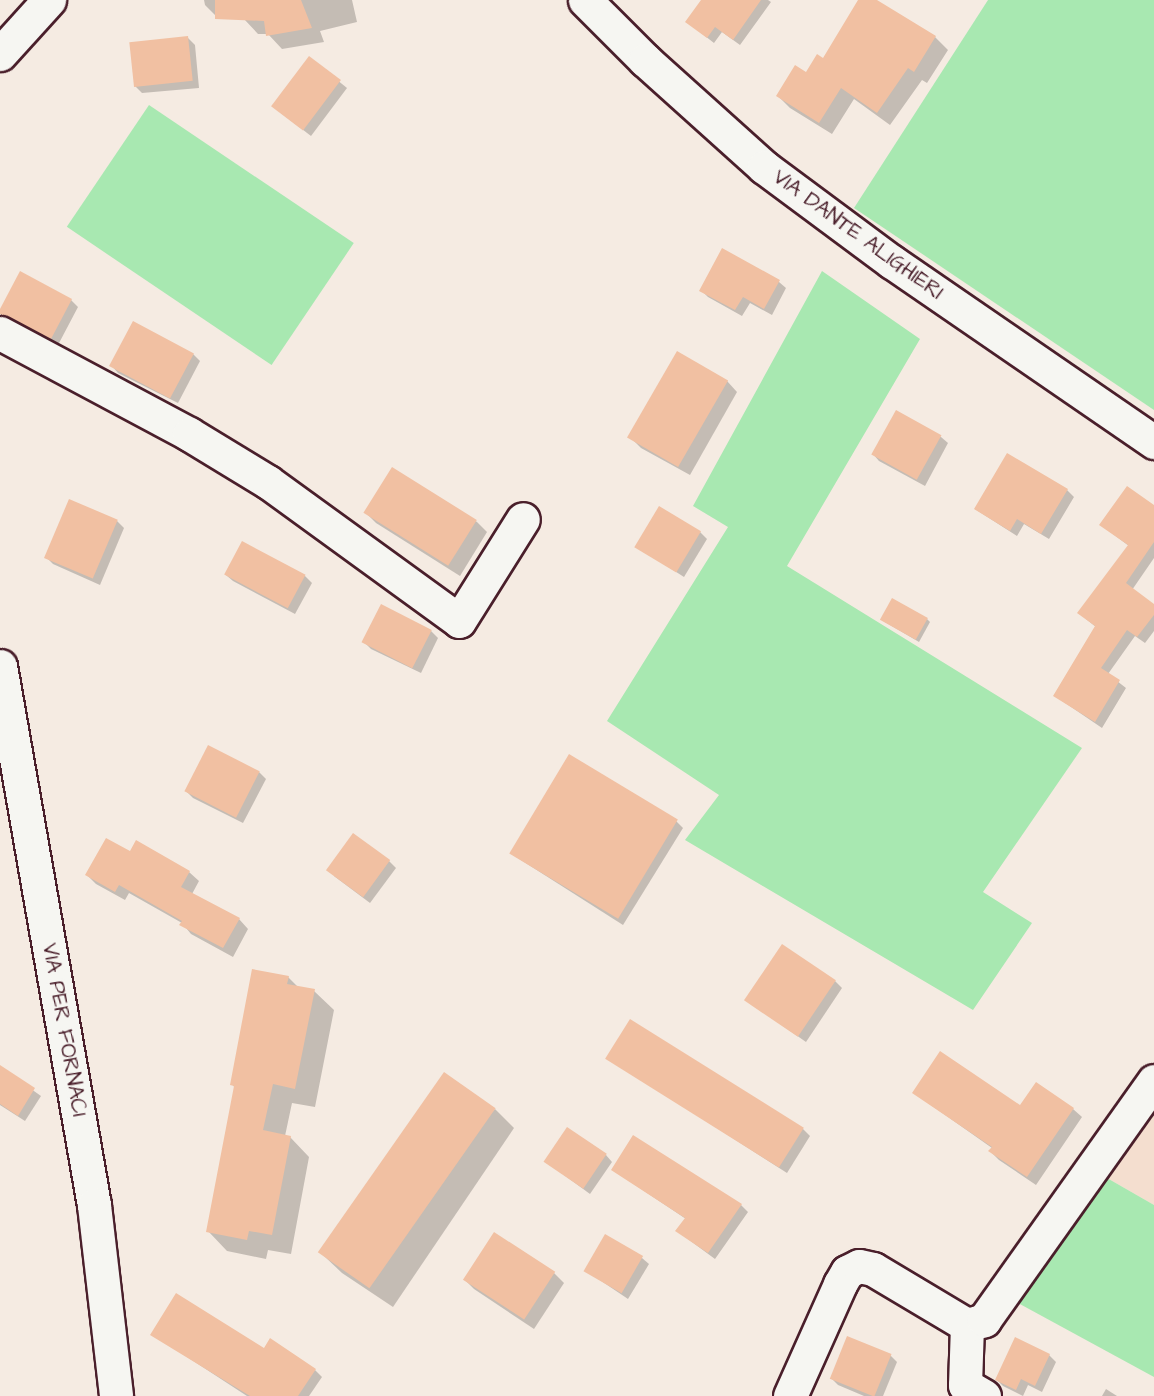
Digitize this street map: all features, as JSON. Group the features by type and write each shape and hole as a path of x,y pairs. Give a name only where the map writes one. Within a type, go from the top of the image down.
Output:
{"street":[{"path":"0,54 49,0"},
{"name":"VIA DANTE ALIGHIERI","path":"585,0 645,60 764,167 892,262 1154,442"},
{"path":"0,333 189,434 268,482 459,621 523,519"},
{"name":"VIA PER FORNACI","path":"0,666 94,1205 116,1396"},
{"path":"790,1396 840,1284 848,1272 860,1266 873,1269 967,1325 984,1320 1154,1081"},
{"path":"967,1325 965,1385 984,1396"}],"shaded area":[{"path":"1154,1099 1154,1205 1100,1174"}],"green space":[{"path":"988,0 1154,0 1154,410 854,208"},
{"path":"149,105 354,243 272,365 67,227"},
{"path":"822,271 920,339 787,566 1082,748 983,892 1032,923 973,1010 685,840 719,795 607,721 728,527 693,506"},
{"path":"1100,1174 1154,1205 1154,1377 1018,1303"}],"building":[{"path":"215,0 301,0 312,28 266,36 264,21 215,19"},
{"path":"701,0 761,0 733,40 715,27 707,38 685,22"},
{"path":"858,0 877,0 936,36 914,72 908,68 877,113 841,88 819,123 776,96 795,65 806,72 817,54 823,58"},
{"path":"188,36 193,81 134,87 129,42"},
{"path":"309,56 341,80 303,130 271,106"},
{"path":"722,248 780,280 764,309 743,297 735,310 699,291"},
{"path":"20,271 72,299 51,339 0,314 0,309"},
{"path":"133,321 194,353 170,398 109,366"},
{"path":"677,351 728,380 678,467 627,438"},
{"path":"896,410 941,435 917,480 871,455"},
{"path":"1007,453 1068,489 1041,534 1017,519 1010,531 974,509"},
{"path":"392,467 477,520 448,566 363,513"},
{"path":"1127,486 1154,505 1154,542 1126,583 1154,604 1154,615 1137,637 1127,630 1101,668 1120,680 1095,722 1053,696 1095,626 1077,613 1128,545 1099,525"},
{"path":"69,499 118,520 93,579 44,558"},
{"path":"659,506 701,531 676,572 634,547"},
{"path":"242,541 306,575 288,608 224,575"},
{"path":"892,598 928,618 916,640 880,620"},
{"path":"381,604 432,630 412,668 361,642"},
{"path":"208,745 260,771 236,818 184,791"},
{"path":"569,754 678,819 618,919 509,853"},
{"path":"353,833 390,860 363,897 326,870"},
{"path":"106,838 130,851 136,840 190,871 181,887 240,918 223,948 179,925 182,921 119,885 115,892 85,875"},
{"path":"782,944 836,980 798,1037 744,1000"},
{"path":"252,969 289,976 287,984 315,989 295,1089 273,1084 263,1130 291,1136 272,1235 249,1231 247,1240 206,1232 234,1086 230,1085"},
{"path":"630,1019 804,1128 779,1167 605,1059"},
{"path":"940,1051 1020,1105 1036,1082 1074,1108 1027,1177 988,1151 992,1147 912,1093"},
{"path":"0,1065 35,1088 18,1116 0,1104"},
{"path":"444,1072 496,1108 369,1288 318,1252"},
{"path":"567,1127 607,1154 583,1189 544,1162"},
{"path":"633,1135 742,1204 708,1253 675,1231 685,1218 611,1170"},
{"path":"494,1232 555,1272 524,1320 463,1280"},
{"path":"605,1234 643,1256 622,1293 584,1271"},
{"path":"176,1293 264,1348 270,1338 316,1369 298,1396 250,1396 150,1335"},
{"path":"847,1336 892,1354 875,1396 830,1379"},
{"path":"1015,1337 1050,1354 1035,1386 1021,1379 1016,1390 995,1380"}]}
